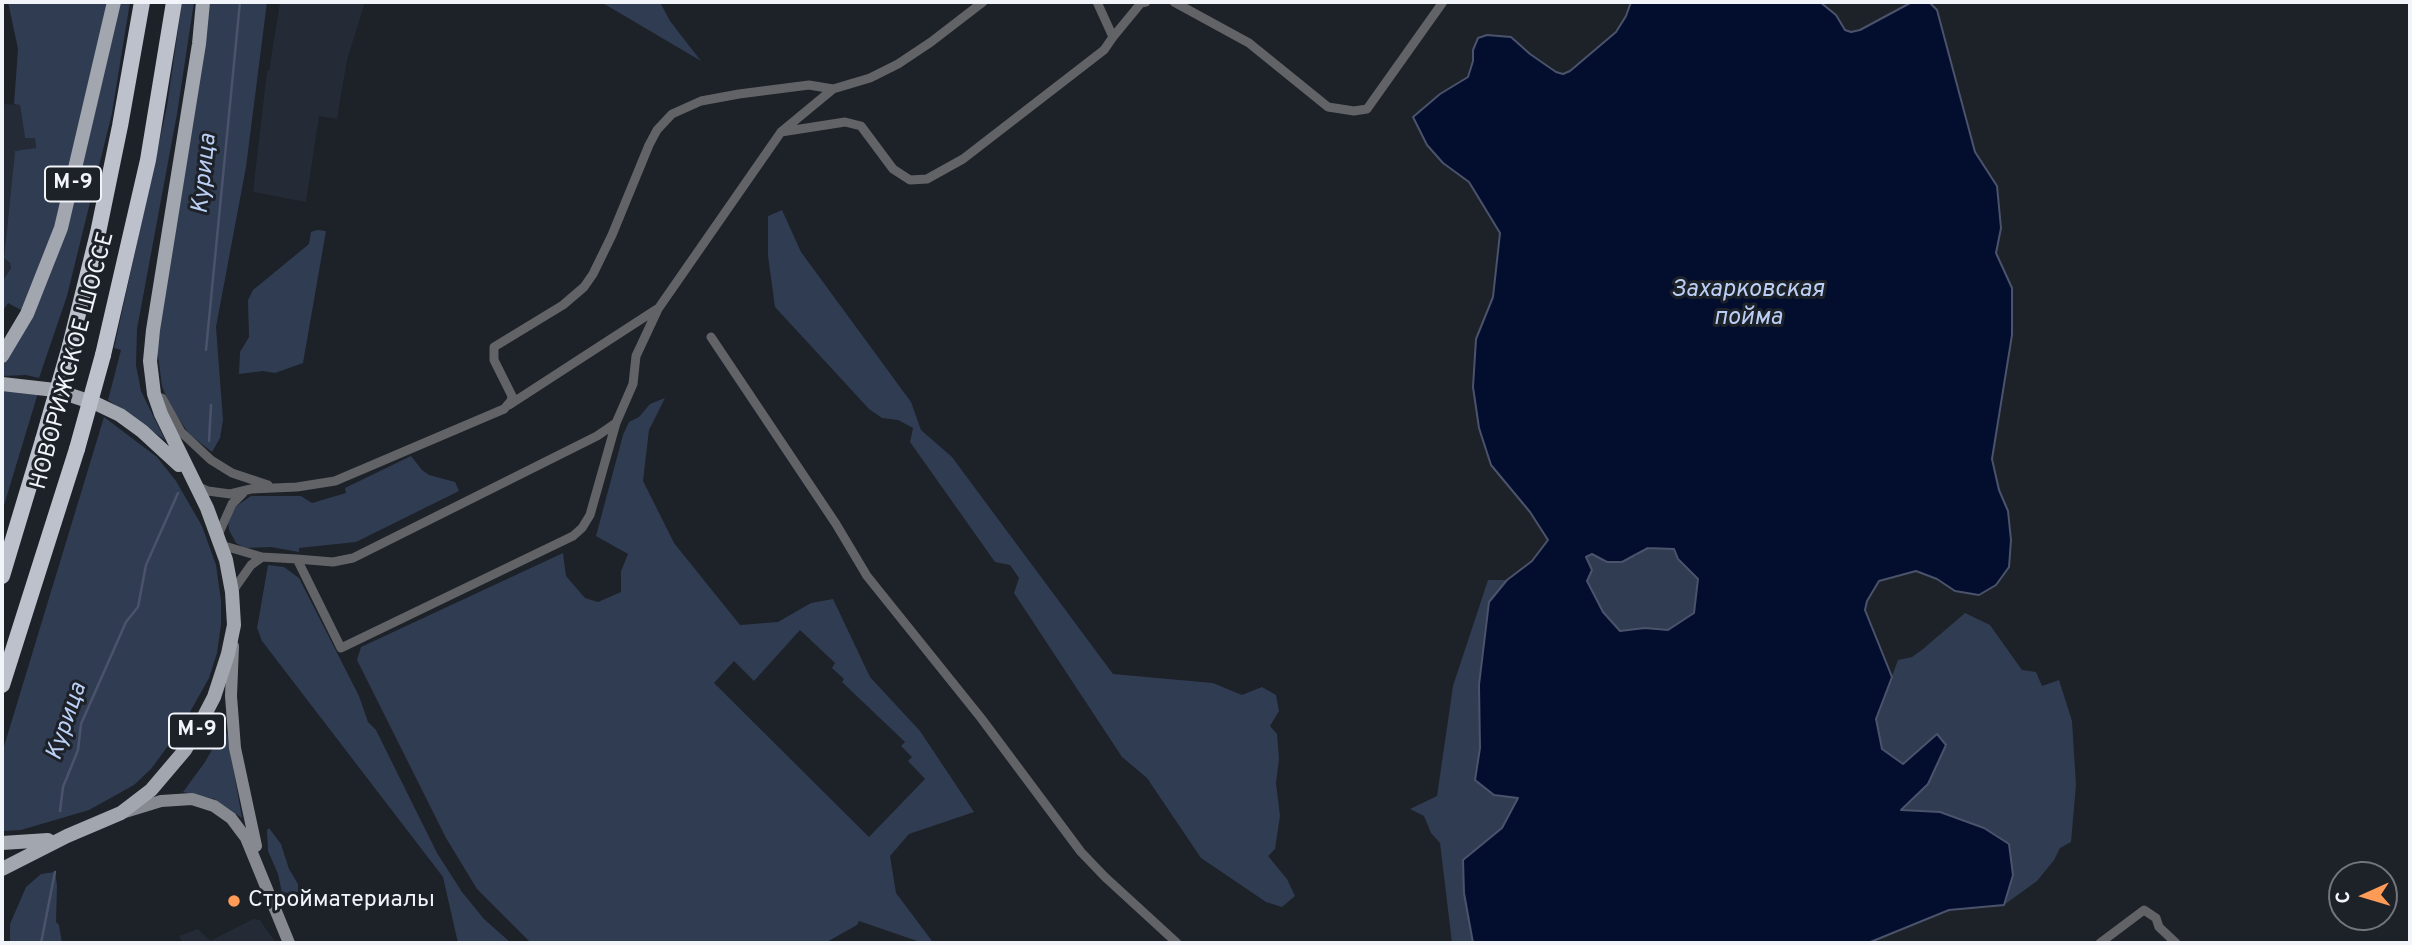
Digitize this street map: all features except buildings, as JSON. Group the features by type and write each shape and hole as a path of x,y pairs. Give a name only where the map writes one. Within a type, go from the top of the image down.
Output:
{"highway":[{"name":"НОВОРИЖСКОЕ ШОССЕ","path":"2,576 70,346 118,140 142,2"},
{"name":"НОВОРИЖСКОЕ ШОССЕ","path":"2,685 77,449 103,355 148,160 174,2"}],"main road":[{"name":"М-9","path":"2,356 27,314 61,228 114,2"},
{"name":"М-9","path":"204,2 150,345 150,369 154,394 220,540 232,592 232,713 235,748 263,877"},
{"name":"М-9","path":"2,384 55,390 120,415 142,430 175,460 193,482"},
{"name":"М-9","path":"121,813 151,790 186,750 214,697 234,625"},
{"name":"М-9","path":"2,869 67,836 121,813 161,801 192,799 224,812 231,818 246,838 263,877"},
{"name":"М-9","path":"2,843 34,842 67,836"},
{"path":"263,877 289,943"}],"street":[{"path":"297,559 341,648 573,536 590,515 616,423 633,384 636,356 658,309 781,132 833,89 870,78 898,64 983,2"},
{"path":"1097,2 1114,37"},
{"path":"781,132 845,122 861,126 893,169 910,180 927,179 974,151 1104,50 1141,3 1146,2"},
{"path":"1174,2 1249,43 1328,107 1354,111 1367,109 1443,2"},
{"path":"509,405 512,396 494,360 494,347 564,305 584,287 607,245 649,145 657,130 672,114 701,101 739,94 809,85 833,89"},
{"path":"193,482 208,491 230,494 251,489 335,481 509,405 658,309"},
{"path":"710,337 836,524 867,576 981,718 1082,852 1105,877 1177,943"},
{"path":"150,345 160,393 181,432 211,460 232,473 253,482 277,487"},
{"path":"251,489 241,494 232,504 220,540 262,557 333,562 353,558 597,436 616,423"},
{"path":"232,592 249,567 262,557"},
{"path":"2100,943 2144,910 2155,918 2176,943"}],"shaded area":[{"path":"8,2 108,2 54,237 23,311 8,303 2,312 2,282 11,268 4,258 15,151 36,148 35,138 25,138 20,105 14,104 18,49"},
{"path":"119,2 130,2 112,113 67,296 39,378 26,375 2,376 2,366 25,330"},
{"path":"182,2 194,2 177,114 137,329 136,365 141,391 165,440 108,400 121,350 114,348 167,106"},
{"path":"208,2 267,2 246,167 216,327 223,420 220,438 212,452 189,434 169,404 162,386 157,348"},
{"path":"280,2 365,2 347,60 337,119 319,116 306,202 253,192 267,71"},
{"path":"601,2 676,2 661,4 670,21 701,61"},
{"path":"5,104 20,105 25,138 35,138 36,149 15,151 4,258 11,268 2,282 2,113"},
{"path":"782,210 801,252 911,402 921,430 952,457 1113,674 1213,683 1242,695 1262,687 1276,695 1279,711 1270,726 1277,734 1279,759 1276,783 1280,816 1275,849 1268,856 1287,879 1295,896 1282,907 1266,902 1201,858 1147,778 1122,757 1014,593 1019,578 1010,565 995,562 910,442 913,428 898,420 882,418 869,409 775,307 768,256 768,216"},
{"path":"326,231 303,363 275,373 263,371 239,374 240,352 249,337 248,300 253,290 309,244 311,232"},
{"path":"2,391 38,393 2,512"},
{"path":"665,398 649,430 643,481 674,543 740,625 778,622 811,603 833,599 870,677 920,731 974,812 909,834 890,856 896,893 932,941 930,943 859,921 857,925 825,943 531,943 477,889 446,838 357,660 361,647 563,553 566,576 585,598 598,602 621,592 621,571 628,554 596,536 623,435 629,422 639,417 650,404","holes":["800,630 835,663 832,668 844,679 842,682 905,742 901,746 912,757 908,761 925,779 869,837 714,683 734,661 754,681"]},
{"path":"104,417 157,457 176,481 202,526 216,565 221,600 217,653 209,678 181,728 151,769 134,785 89,810 21,830 2,831 2,753"},
{"path":"411,456 429,475 455,482 459,491 356,542 299,548 299,552 271,547 245,548 236,543 229,530 228,520 235,507 251,496 301,496 312,503 346,493 345,488"},
{"path":"1648,548 1674,549 1678,559 1699,579 1694,613 1668,630 1645,628 1620,631 1603,612 1587,581 1592,570 1586,557 1592,554 1607,562 1636,556"},
{"path":"268,565 284,567 299,578 359,696 368,722 376,730 437,853 462,892 484,919 511,943 458,943 443,877 262,641 257,628"},
{"path":"1488,580 1507,580 1489,602 1479,685 1480,748 1476,779 1518,798 1503,828 1463,861 1473,943 1452,943 1440,843 1431,833 1424,816 1410,809 1437,796 1453,686"},
{"path":"1965,613 1990,625 2022,670 2036,672 2042,686 2059,680 2072,721 2076,785 2071,842 2060,848 2037,881 2004,905 2013,875 1940,812 1901,810 1928,784 1915,755 1903,764 1882,749 1876,719 1898,660 1912,657"},
{"path":"222,732 227,733 242,818 214,799 183,792"},
{"path":"269,828 281,844 289,869 298,884 298,892 282,893 278,874 268,851"},
{"path":"55,872 56,922 62,943 10,943 10,924 26,887 41,874"},
{"path":"253,919 260,920 276,943 183,943 179,936 198,929 210,941"}],"water":[{"name":"Захарковская пойма","path":"1631,2 1820,2 1836,15 1845,30 1851,32 1860,30 1912,2 1929,2 1937,10 1975,152 1997,186 2001,228 1996,253 2012,288 2012,335 1992,459 1999,490 2008,511 2011,540 2009,567 1996,585 1979,595 1955,591 1937,579 1916,571 1879,581 1867,601 1865,610 1892,677 1876,719 1882,749 1903,764 1937,734 1946,745 1928,784 1901,810 1940,812 1984,828 2009,844 2013,875 2004,905 1949,910 1868,943 1473,943 1464,893 1463,860 1502,828 1518,798 1494,795 1475,780 1480,748 1479,685 1489,602 1507,580 1532,561 1548,540 1530,512 1491,465 1479,428 1473,387 1476,339 1493,297 1500,233 1469,182 1443,163 1427,145 1413,117 1440,94 1468,77 1478,38 1487,35 1511,37 1530,54 1563,74 1616,32","holes":["1648,548 1674,549 1678,559 1698,579 1694,613 1668,630 1645,628 1620,631 1603,612 1587,581 1592,570 1586,557 1592,554 1607,562 1622,562"]}],"waterway":[{"name":"Курица","path":"206,350 240,2"},
{"name":"Курица","path":"209,441 211,405"},
{"name":"Курица","path":"60,811 63,787 78,750 81,724 126,622 138,607 146,565 178,493"},
{"name":"Курица","path":"41,943 55,872"}],"place":[{"name":"Стройматериалы","path":"234,901"}]}
